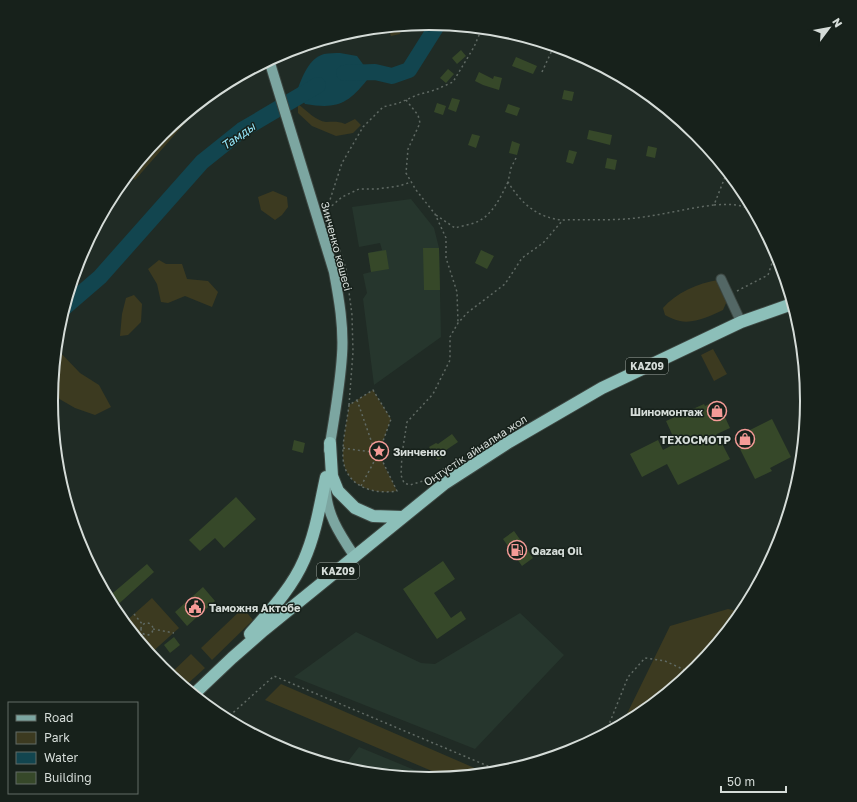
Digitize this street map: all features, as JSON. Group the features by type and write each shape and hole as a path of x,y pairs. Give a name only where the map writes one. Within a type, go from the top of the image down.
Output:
{"highway":[{"name":"Оңтүстік айналма жол","path":"198,691 264,630 444,484 509,442 602,388 741,322 787,306"},
{"path":"330,443 332,476 338,491 355,508 373,516 402,517"},
{"path":"232,658 243,642 287,590 304,561 315,529 326,476"}],"main road":[{"name":"Зинченко көшесі","path":"270,65 334,272 340,306 342,354 337,404 327,462 326,490 328,504 334,524 355,557"}],"lane":[{"path":"721,279 741,322"}],"path":[{"path":"327,210 342,163 364,127 383,107 435,90 453,82 474,47 480,33"},
{"path":"542,72 552,51"},
{"path":"406,100 418,115 420,123 408,149 406,173 416,190 435,214 446,238 446,258 457,292 458,323"},
{"path":"435,214 455,228 475,223 489,214 508,182 511,168 516,158"},
{"path":"714,205 725,178"},
{"path":"316,214 327,210 342,197 359,188 377,189 399,186 411,182"},
{"path":"508,182 515,194 523,203 551,219 635,218 692,207 732,204 745,207"},
{"path":"448,466 426,480 410,486 404,483 401,476 402,454 407,422 433,394 450,360 450,337 458,323 467,313 505,284 522,258 543,243 563,220"},
{"path":"736,291 768,275 772,260"},
{"path":"381,458 397,491 387,493 376,492 361,486 350,478 343,459 343,448 349,405 373,390 391,419 382,444"},
{"path":"357,400 373,446 371,452"},
{"path":"373,446 377,443 382,444 386,448 386,453 381,458 376,458"},
{"path":"343,448 371,452 376,458"},
{"path":"361,486 376,458"},
{"path":"134,614 143,625 143,634 149,635 153,630"},
{"path":"143,625 149,624 152,626 153,630"},
{"path":"153,630 174,633"},
{"path":"609,725 628,677 645,658 665,662 684,670"},
{"path":"231,715 274,676 490,767"}],"shaded area":[{"path":"411,199 434,228 439,248 441,337 374,385 363,299 367,293 363,274 371,272 368,253 382,250 380,243 359,247 352,207"},
{"path":"520,613 564,655 475,749 294,677 356,632 421,663 435,664"},
{"path":"359,747 419,772 380,769 347,763"}],"green space":[{"path":"401,31 400,34 391,36 390,32"},
{"path":"298,104 322,121 345,124 355,119 361,125 353,133 336,136 312,126 298,113"},
{"path":"190,118 135,180 132,177 150,156"},
{"path":"273,191 287,197 288,207 282,215 275,220 261,210 258,197"},
{"path":"159,260 166,264 182,264 187,279 208,281 218,292 212,307 185,296 168,303 161,302 157,284 148,269"},
{"path":"718,280 720,290 727,301 723,310 702,319 685,322 678,321 665,315 663,308 681,293 695,286"},
{"path":"134,295 142,304 141,322 128,335 120,336 122,314 126,298"},
{"path":"713,349 727,374 714,381 701,355"},
{"path":"61,353 80,373 99,385 111,407 95,415 75,408 58,398 58,377"},
{"path":"373,390 391,419 382,444 386,448 386,453 381,459 397,491 388,492 370,490 355,482 349,476 345,468 343,445 349,405"},
{"path":"152,598 179,628 154,650 128,619"},
{"path":"243,608 253,620 212,660 201,648"},
{"path":"728,609 735,610 723,627 691,663 673,680 627,714 670,626"},
{"path":"191,654 205,668 188,683 174,670"},
{"path":"281,684 477,769 434,772 265,700"}],"water":[{"path":"340,53 357,56 365,67 367,80 353,95 340,103 325,106 305,104 297,91 310,64 319,56 324,54"}],"building":[{"path":"461,50 466,56 457,64 452,58"},
{"path":"516,57 537,66 533,74 512,66"},
{"path":"448,69 454,74 446,83 440,78"},
{"path":"479,72 493,79 494,76 502,78 499,90 475,81"},
{"path":"564,90 574,92 572,101 562,99"},
{"path":"452,98 460,100 456,112 448,109"},
{"path":"437,103 446,106 443,115 434,112"},
{"path":"508,104 520,108 517,116 505,112"},
{"path":"589,130 612,135 610,145 587,139"},
{"path":"472,134 480,136 476,148 468,145"},
{"path":"512,141 520,144 517,155 509,153"},
{"path":"648,146 657,148 655,158 646,156"},
{"path":"569,150 577,152 573,164 566,162"},
{"path":"607,158 617,160 615,170 605,168"},
{"path":"423,248 439,248 440,290 424,290"},
{"path":"386,250 389,269 371,272 368,253"},
{"path":"481,250 494,256 487,269 475,263"},
{"path":"717,400 730,428 717,434 730,459 678,485 667,464 642,477 630,454 658,440 663,450 676,443 666,421 704,404 705,406"},
{"path":"772,419 791,457 770,468 772,471 755,479 736,441 740,438 737,433 745,429 746,432"},
{"path":"452,434 458,442 443,452 445,455 438,460 429,447 436,443 438,444"},
{"path":"294,440 305,443 303,453 292,450"},
{"path":"236,497 256,519 224,548 215,538 200,551 189,540"},
{"path":"514,531 533,558 522,566 503,539"},
{"path":"443,561 455,579 434,593 451,618 461,611 466,619 437,639 403,589"},
{"path":"147,564 154,572 118,604 112,594"},
{"name":"Таможня Актобе","path":"203,587 215,601 187,626 175,612"},
{"path":"174,637 180,645 170,653 164,645"}],"waterway":[{"name":"Тамды","path":"344,73 375,72 392,76 409,70 434,30"},
{"name":"Тамды","path":"71,302 100,277 202,162 242,130 318,85"}],"place":[{"name":"Шиномонтаж","path":"717,411"},
{"name":"ТЕХОСМОТР","path":"745,439"},
{"name":"Зинченко","path":"379,451"},
{"name":"Qazaq Oil","path":"517,550"},
{"name":"Таможня Актобе","path":"195,607"}]}
